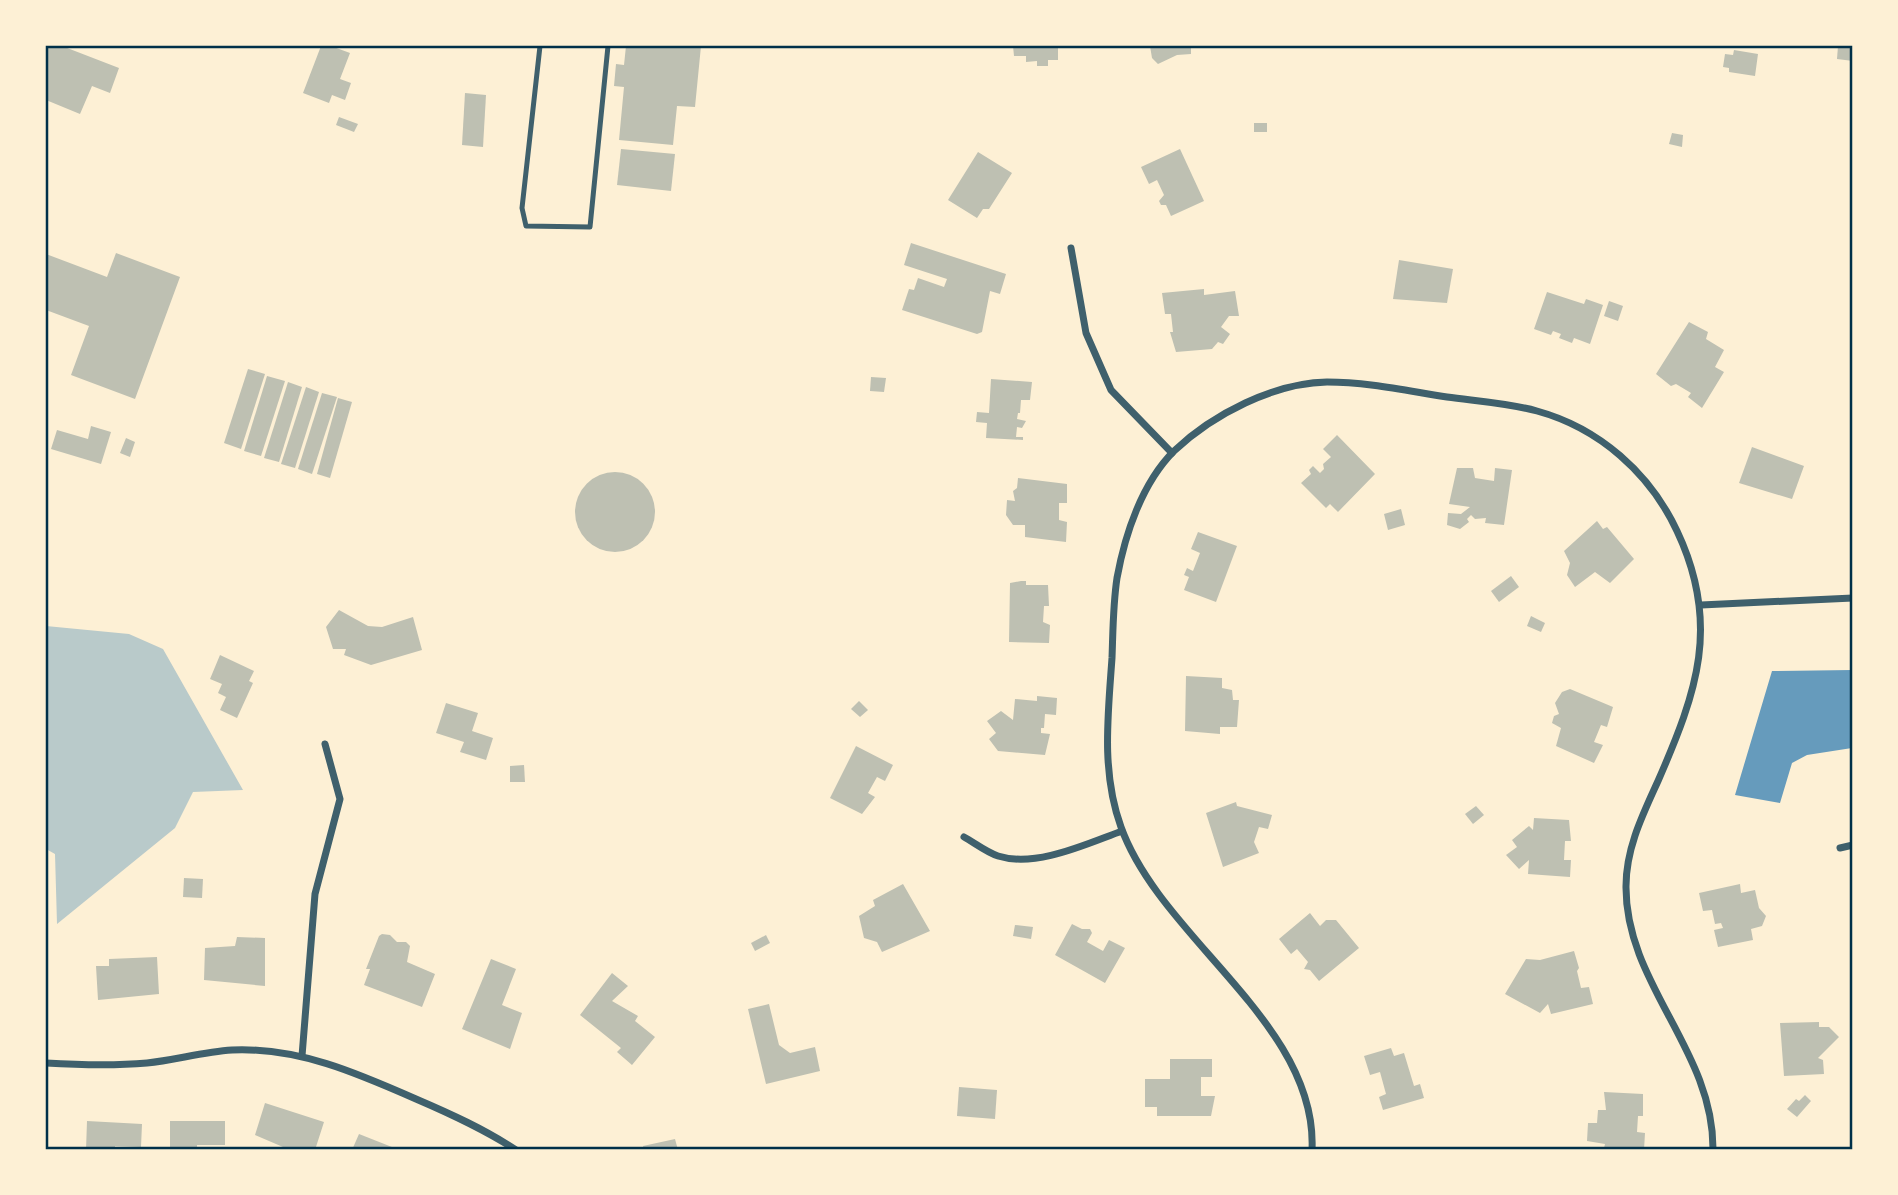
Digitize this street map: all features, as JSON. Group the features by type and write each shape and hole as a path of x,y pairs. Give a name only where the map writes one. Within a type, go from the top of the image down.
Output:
{"street":[{"path":"1071,248 1087,333 1111,390 1172,453"},
{"path":"1312,1150 1313,1132 1302,1084 1279,1043 1152,883 1122,831 1111,793 1106,752 1116,583 1125,541 1135,512 1172,453 1209,424 1246,402 1283,390 1323,382 1366,384 1536,411 1570,423 1606,444 1631,464 1657,496 1675,526 1696,573 1701,605 1701,645 1694,685 1682,726 1640,821 1629,855 1626,888 1631,926 1643,965 1705,1086 1713,1124 1713,1150"},
{"path":"1701,605 1853,598"},
{"path":"302,1056 314,894 340,799 325,744"},
{"path":"964,837 997,855 1015,859 1078,847 1122,831"},
{"path":"1840,848 1853,845"},
{"path":"46,1063 96,1066 148,1063 230,1050 265,1050 302,1056 353,1072 486,1130 516,1150"}],"lane":[{"path":"540,46 522,208 526,226 590,227 608,46"}],"shaded area":[{"path":"46,626 129,634 163,649 243,790 193,792 175,828 57,924 55,854 46,849"}],"water":[{"path":"1852,670 1852,748 1807,755 1792,763 1780,803 1735,795 1772,671"}],"building":[{"path":"46,46 62,46 119,68 110,93 92,86 80,114 46,100"},
{"path":"321,46 331,46 350,53 340,79 351,83 345,100 332,95 329,103 303,93"},
{"path":"626,46 701,46 695,107 677,106 673,145 619,140 624,87 614,86 616,64 624,65"},
{"path":"1013,46 1058,46 1058,60 1048,60 1048,66 1037,66 1037,61 1026,62 1026,56 1014,56"},
{"path":"1150,46 1191,46 1191,54 1177,55 1158,64 1152,58"},
{"path":"1838,46 1853,46 1853,61 1837,59"},
{"path":"1734,50 1758,54 1755,76 1729,72 1729,68 1723,67 1725,54 1733,55"},
{"path":"465,93 486,95 483,147 462,145"},
{"path":"339,117 358,124 354,132 336,125"},
{"path":"1254,123 1267,123 1267,132 1254,132"},
{"path":"1672,133 1683,135 1682,147 1669,144"},
{"path":"621,149 675,154 671,191 617,185"},
{"path":"1180,149 1204,201 1171,216 1166,205 1161,205 1159,201 1164,195 1157,180 1149,184 1141,167"},
{"path":"978,152 1012,173 989,209 983,209 977,218 948,200"},
{"path":"911,243 1006,274 1000,294 990,291 982,332 977,334 902,310 909,289 914,290 918,278 944,287 947,279 904,265"},
{"path":"116,253 180,277 135,399 71,375 89,326 46,310 46,254 107,277"},
{"path":"1399,260 1453,269 1447,303 1393,299"},
{"path":"1204,289 1204,295 1235,291 1239,316 1229,316 1221,327 1230,334 1223,344 1218,342 1212,349 1176,352 1170,332 1173,332 1171,314 1165,314 1162,293"},
{"path":"1547,292 1584,304 1586,299 1603,305 1590,344 1574,338 1572,343 1559,338 1561,334 1553,331 1551,335 1534,329"},
{"path":"1609,301 1623,306 1618,321 1604,316"},
{"path":"1689,322 1708,332 1706,339 1724,350 1715,367 1724,372 1702,408 1688,397 1691,393 1676,384 1671,386 1656,374"},
{"path":"248,369 265,374 241,449 224,443"},
{"path":"267,376 285,381 261,456 244,451"},
{"path":"871,377 886,378 884,392 870,391"},
{"path":"991,379 1032,382 1030,400 1021,400 1017,419 1026,421 1022,428 1017,427 1016,437 1023,437 1023,440 986,438 987,423 976,422 977,412 989,413"},
{"path":"288,382 302,387 279,462 264,458"},
{"path":"306,387 319,392 295,468 281,464"},
{"path":"322,393 337,397 312,474 298,469"},
{"path":"338,398 352,402 330,478 317,474"},
{"path":"91,426 111,432 101,464 51,449 57,430 88,439"},
{"path":"1337,435 1375,474 1338,512 1330,504 1326,508 1301,483 1311,474 1309,470 1313,466 1320,473 1324,469 1323,464 1331,457 1323,449"},
{"path":"126,438 135,442 130,457 120,453"},
{"path":"1752,447 1804,466 1792,499 1739,483"},
{"path":"1457,468 1473,468 1475,478 1494,481 1495,468 1512,470 1504,525 1485,523 1486,518 1475,519 1471,515 1467,519 1469,522 1460,529 1447,525 1448,513 1461,514 1470,507 1449,504"},
{"path":"607,472 623,472 644,483 655,504 655,520 644,541 623,552 607,552 593,546 581,534 575,520 575,504 581,490 593,478"},
{"path":"1018,478 1067,484 1067,503 1059,503 1059,520 1067,522 1066,542 1025,537 1025,525 1013,525 1006,515 1007,500 1015,501 1013,491 1017,488"},
{"path":"1401,509 1405,525 1388,530 1384,514"},
{"path":"1597,521 1603,529 1607,527 1634,559 1610,583 1595,572 1575,587 1567,575 1570,563 1564,551"},
{"path":"1198,532 1237,546 1216,602 1184,590 1189,577 1184,575 1187,568 1193,571 1200,553 1191,549"},
{"path":"1511,576 1519,587 1499,602 1491,591"},
{"path":"1026,581 1026,585 1048,585 1049,606 1044,606 1043,622 1050,625 1049,643 1009,642 1010,583"},
{"path":"339,610 368,626 382,627 413,617 422,650 371,665 344,655 346,649 333,649 326,627"},
{"path":"1531,616 1545,623 1541,632 1527,626"},
{"path":"220,655 254,671 249,681 253,683 237,718 220,710 226,697 218,693 222,684 210,679"},
{"path":"1186,676 1222,678 1222,688 1232,690 1233,700 1239,700 1237,727 1220,727 1220,734 1185,731"},
{"path":"1570,689 1613,707 1607,727 1601,725 1594,742 1603,745 1594,763 1556,746 1561,728 1552,723 1554,716 1559,714 1555,703 1562,692"},
{"path":"1037,696 1057,698 1056,715 1045,714 1044,728 1041,728 1041,733 1050,734 1045,755 998,751 989,739 996,733 987,721 1001,711 1013,720 1015,699 1037,701"},
{"path":"859,701 868,710 860,717 851,709"},
{"path":"446,703 478,713 472,731 493,738 486,760 460,752 464,742 436,733"},
{"path":"856,746 893,765 885,781 877,777 868,793 875,797 862,814 830,798"},
{"path":"524,765 525,782 510,782 510,766"},
{"path":"1236,802 1237,806 1272,815 1268,829 1259,827 1254,842 1259,853 1223,867 1206,813"},
{"path":"1476,806 1484,815 1473,824 1465,814"},
{"path":"1534,818 1569,820 1571,841 1565,841 1564,860 1571,860 1570,877 1528,874 1529,860 1519,869 1506,855 1517,847 1512,840 1529,826 1533,830"},
{"path":"184,878 203,879 202,898 183,897"},
{"path":"903,884 930,931 882,952 877,942 864,938 859,916 875,906 873,900"},
{"path":"1740,884 1741,893 1755,890 1759,908 1766,916 1762,926 1751,929 1753,940 1718,947 1714,930 1723,928 1721,923 1715,924 1712,910 1703,911 1699,893"},
{"path":"1310,913 1320,926 1326,920 1336,920 1359,948 1319,981 1310,970 1304,969 1308,962 1297,949 1291,954 1279,939"},
{"path":"1072,924 1082,929 1090,929 1092,933 1087,942 1103,951 1109,940 1125,948 1105,983 1055,955"},
{"path":"1015,925 1033,927 1031,939 1013,936"},
{"path":"382,934 390,935 397,942 406,942 410,946 407,962 435,974 422,1007 364,985 370,969 366,969"},
{"path":"766,935 770,943 755,951 751,943"},
{"path":"237,937 265,938 265,986 204,980 205,948 235,946"},
{"path":"1574,951 1581,988 1589,987 1593,1004 1551,1014 1548,1004 1540,1013 1505,994 1526,959 1540,960"},
{"path":"157,957 159,994 98,1000 96,966 109,966 109,959"},
{"path":"491,959 516,969 502,1005 522,1013 510,1049 462,1029"},
{"path":"612,973 628,986 612,1001 638,1016 635,1021 655,1037 632,1065 617,1052 621,1048 580,1015"},
{"path":"769,1004 779,1045 790,1053 815,1047 820,1071 766,1084 748,1009"},
{"path":"1819,1022 1819,1027 1829,1027 1839,1037 1818,1058 1823,1060 1824,1074 1784,1076 1780,1023"},
{"path":"1391,1048 1394,1056 1404,1053 1414,1086 1420,1084 1424,1098 1383,1110 1379,1097 1386,1094 1380,1072 1370,1075 1364,1056"},
{"path":"1170,1059 1212,1059 1212,1077 1201,1077 1201,1096 1215,1096 1211,1116 1157,1116 1157,1107 1145,1107 1145,1079 1170,1079"},
{"path":"959,1087 997,1090 995,1119 957,1116"},
{"path":"1604,1092 1643,1094 1643,1116 1638,1116 1637,1132 1645,1133 1644,1150 1604,1148 1605,1144 1587,1141 1588,1123 1597,1123 1598,1110 1606,1110"},
{"path":"1805,1095 1811,1101 1797,1117 1787,1109 1796,1099 1799,1101"},
{"path":"265,1103 324,1122 315,1150 296,1147 290,1150 255,1135"},
{"path":"87,1121 142,1124 141,1147 115,1146 115,1150 86,1150"},
{"path":"170,1121 225,1121 225,1145 197,1145 197,1150 170,1150"},
{"path":"359,1134 397,1149 397,1150 352,1150"},
{"path":"675,1139 678,1150 644,1150 643,1146"}]}
